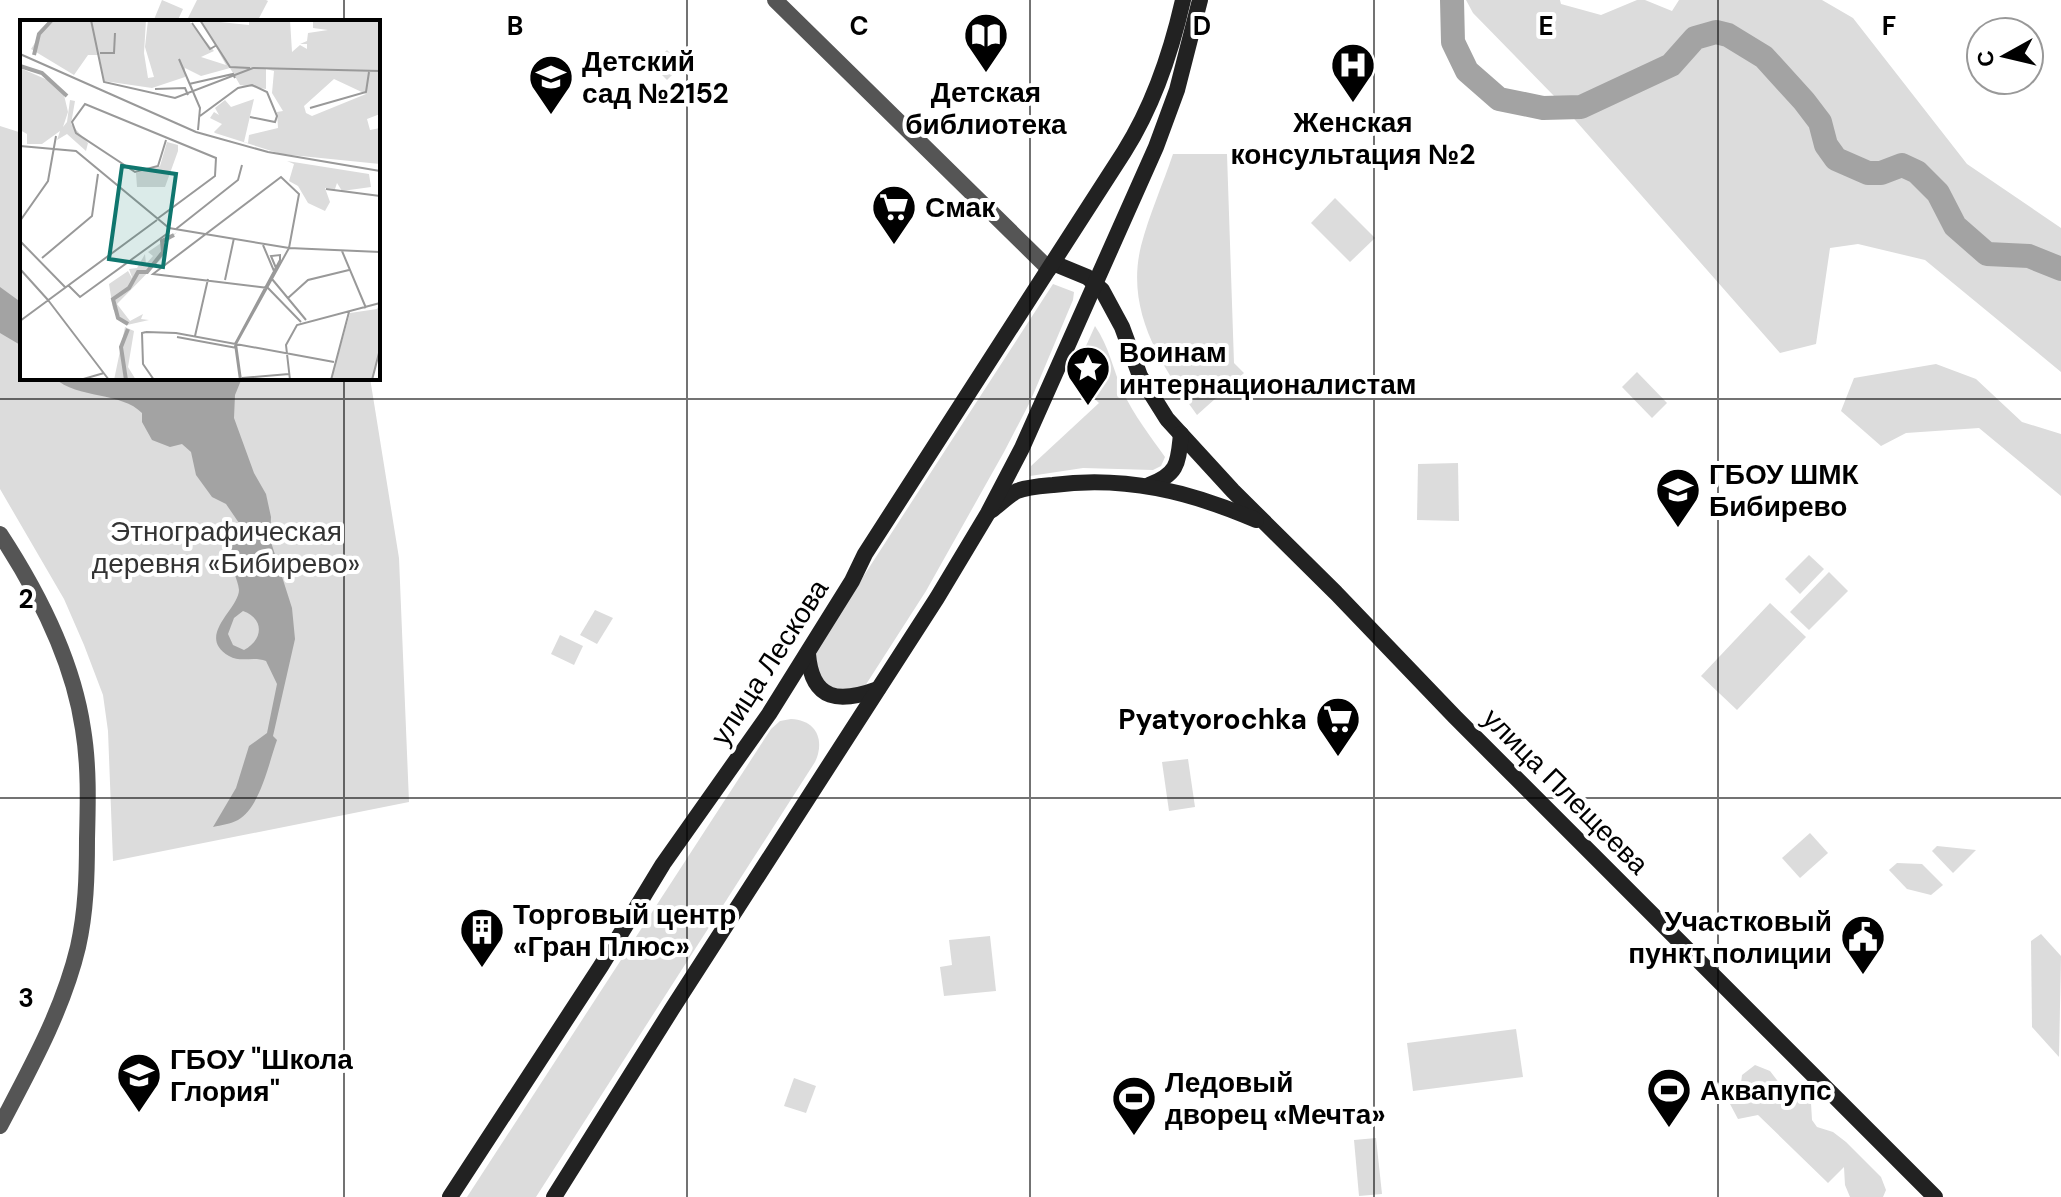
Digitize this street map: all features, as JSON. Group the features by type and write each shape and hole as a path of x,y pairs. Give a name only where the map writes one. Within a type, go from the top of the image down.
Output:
{"main road":[{"name":"улица Лескова","path":"450,1197 601,966 663,864 808,654 865,554 1142,123 1183,0"},
{"path":"554,1197 988,513 1022,448 1156,147 1177,90 1200,0"},
{"path":"1051,266 1087,277 1096,284"},
{"name":"улица Плещеева","path":"1096,284 1122,327 1140,376 1167,419 1264,523 1455,717 1935,1197"},
{"path":"1149,485 1166,477 1176,466 1181,434"},
{"name":"улица Плещеева","path":"988,513 1018,491 1074,482 1149,485 1216,504 1264,523"},
{"path":"808,654 816,684 829,695 847,698 878,689"}],"street":[{"path":"775,0 1033,257 1051,266"},
{"path":"0,534 41,608 71,680 84,731 88,816 86,899 77,949 51,1022 0,1126"}],"green space":[{"path":"162,0 183,9 178,20 154,20"},
{"path":"197,0 268,1 258,20 187,20"},
{"path":"1466,0 1560,0 1561,4 1601,15 1637,0 1672,11 1679,0 1822,0 1853,18 1967,164 2061,228 2061,372 1925,260 1858,244 1830,248 1816,344 1780,353 1554,96 1473,13"},
{"path":"667,50 682,65 667,80 652,65"},
{"name":"Этнографическая деревня «Бибирево»","path":"0,126 20,132 20,380 370,380 399,558 409,802 113,861 108,731 103,695 64,599 0,489"},
{"path":"1173,154 1227,154 1234,363 1244,373 1197,415 1159,357 1142,315 1138,293 1137,270 1141,246"},
{"path":"1335,198 1375,238 1350,262 1311,223"},
{"path":"1053,284 1074,292 1073,300 1030,402 1004,452 926,591 865,686 852,690 831,687 820,678 815,651"},
{"path":"1095,326 1127,401 1165,457 1161,466 1153,470 1083,468 1030,476 1031,466 1099,403 1072,377"},
{"path":"1936,364 1976,379 2022,422 2061,434 2061,496 1979,428 1906,433 1881,446 1841,411 1854,378"},
{"path":"1637,372 1667,403 1652,418 1622,387"},
{"path":"1458,463 1459,521 1417,520 1418,464"},
{"path":"1809,555 1824,569 1800,594 1785,579"},
{"path":"1829,572 1848,591 1809,630 1790,612"},
{"path":"1770,603 1806,637 1737,710 1701,676"},
{"path":"595,610 613,618 597,644 580,635"},
{"path":"560,635 583,646 574,665 551,654"},
{"path":"791,719 807,723 816,733 819,747 815,762 536,1197 467,1197 771,729 780,721"},
{"path":"1188,759 1195,807 1169,811 1162,762"},
{"path":"1810,833 1828,853 1800,878 1782,858"},
{"path":"1937,846 1976,850 1953,873 1932,851"},
{"path":"1897,863 1922,864 1943,885 1931,895 1907,889 1889,870"},
{"path":"2041,934 2061,956 2059,1057 2032,1027 2031,941"},
{"path":"990,936 996,991 944,996 940,967 952,965 949,940"},
{"path":"1516,1029 1523,1077 1413,1091 1407,1043"},
{"path":"1755,1065 1770,1071 1780,1084 1804,1095 1811,1103 1812,1120 1817,1127 1833,1132 1846,1142 1881,1177 1886,1190 1883,1197 1850,1197 1845,1185 1844,1167 1828,1183 1758,1115 1738,1119 1730,1104 1740,1091 1742,1075"},
{"path":"794,1078 816,1086 806,1113 784,1106"},
{"path":"1376,1138 1382,1194 1359,1196 1354,1140"}],"shaded area":[{"path":"0,287 20,302 20,345 0,333"},
{"path":"57,380 241,380 235,395 234,418 254,473 266,494 271,517 270,539 292,608 295,639 273,736 277,740 267,772 252,806 235,821 213,827 236,788 249,746 267,733 277,684 266,661 229,656 216,640 217,631 239,590 230,553 239,523 226,504 212,497 196,475 191,452 182,444 170,447 152,440 142,422 142,413 133,406 75,389","holes":["243,611 255,619 259,630 255,641 244,650 233,645 228,634 234,618"]}],"waterway":[{"path":"1452,0 1453,42 1467,71 1499,99 1543,108 1581,107 1671,65 1695,38 1716,32 1728,35 1764,57 1804,101 1820,122 1826,145 1836,159 1868,173 1881,173 1902,165 1917,172 1938,193 1955,226 1987,254 2029,256 2061,269"}],"place":[{"name":"Детская библиотека","path":"986,74"},
{"name":"Женская консультация №2","path":"1353,104"},
{"name":"Детский сад №2152","path":"551,116"},
{"name":"Смак","path":"894,246"},
{"name":"Воинам интернационалистам","path":"1088,407"},
{"name":"ГБОУ ШМК Бибирево","path":"1678,529"},
{"name":"Pyatyorochka","path":"1338,758"},
{"name":"Торговый центр «Гран Плюс»","path":"482,969"},
{"name":"Участковый пункт полиции","path":"1863,976"},
{"name":"ГБОУ \"Школа Глория\"","path":"139,1114"},
{"name":"Аквапупс","path":"1669,1129"},
{"name":"Ледовый дворец «Мечта»","path":"1134,1137"}]}
